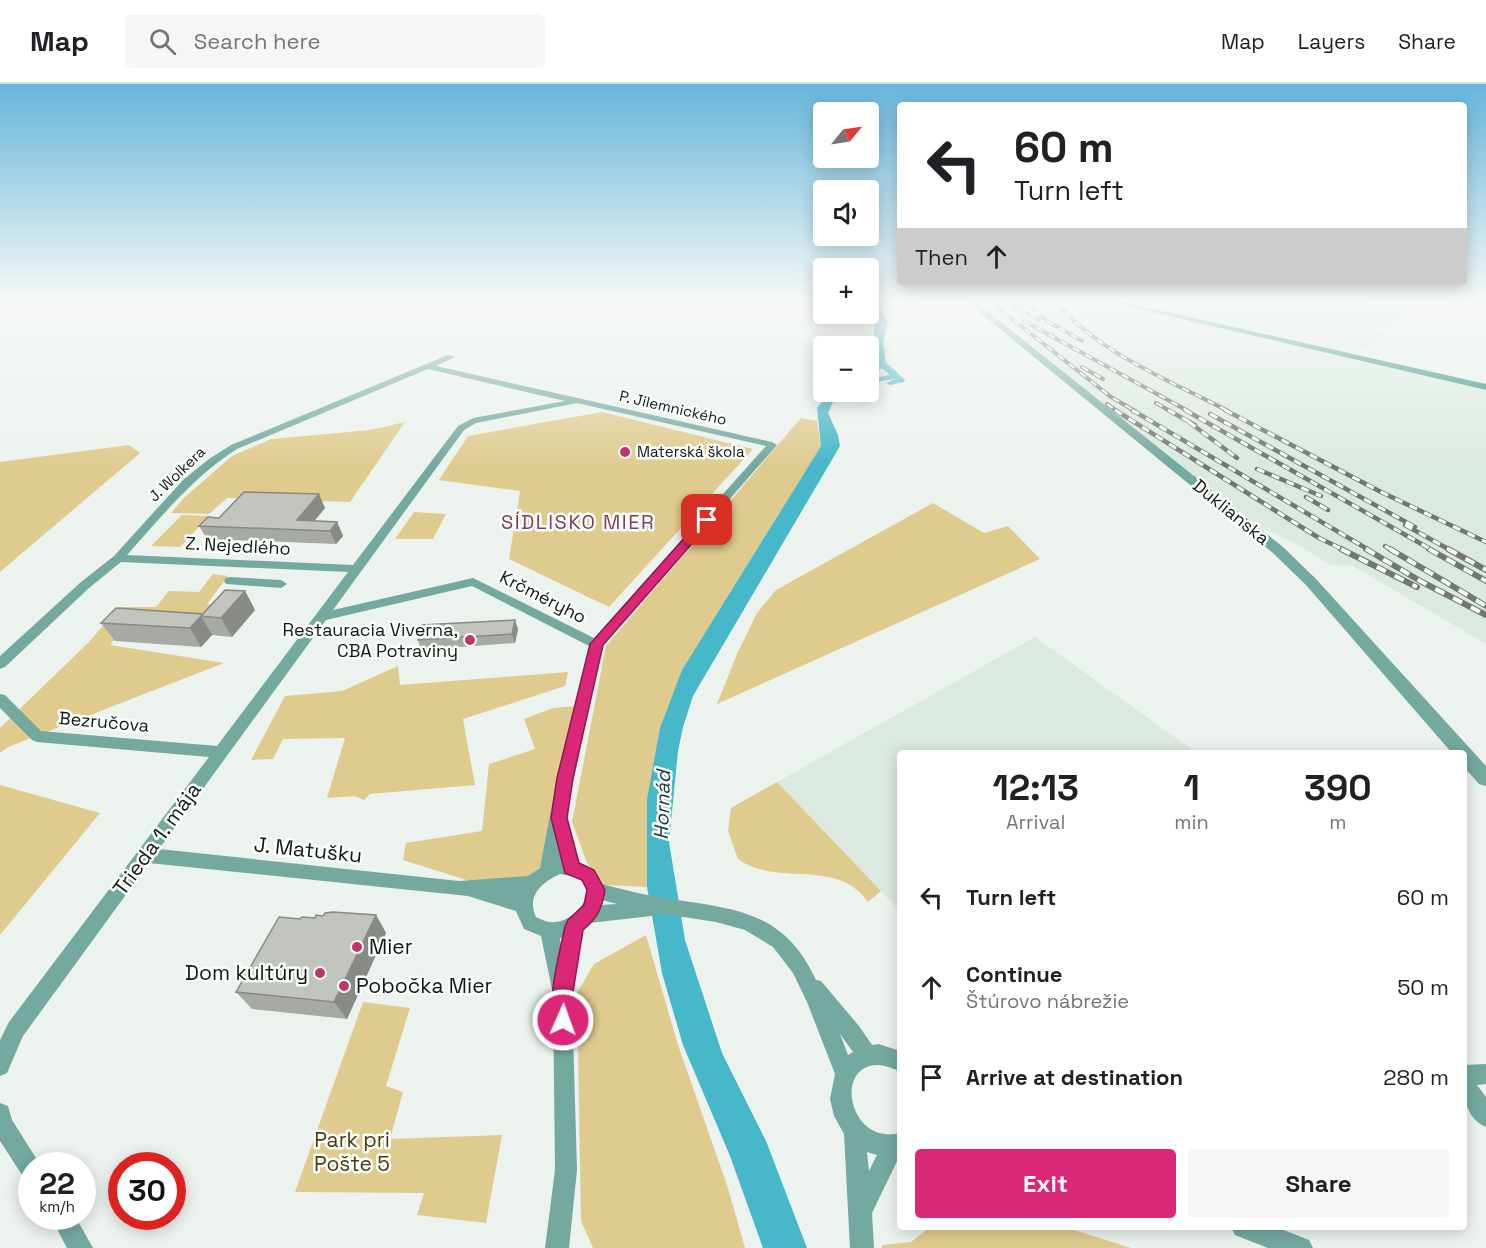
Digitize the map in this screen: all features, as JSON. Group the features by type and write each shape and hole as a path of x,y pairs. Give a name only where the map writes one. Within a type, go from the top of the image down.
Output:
{"main road":[{"path":"1351,356 1486,387"}],"street":[{"name":"Duklianska","path":"1038,356 1278,550 1311,582 1459,750"},
{"name":"J. Wolkera","path":"0,664 85,585 118,558 188,482 212,461 234,447 451,357"},
{"name":"P. Jilemnického","path":"428,367 772,445 596,644"},
{"name":"Trieda 1. mája","path":"0,1066 16,1029 463,426 473,421 576,401"},
{"name":"Z. Nejedlého","path":"118,558 357,568"},
{"name":"Z. Nejedlého","path":"230,581 280,584"},
{"name":"Krčméryho","path":"321,617 473,582 596,644"},
{"path":"548,871 565,778 596,644"},
{"name":"Bezručova","path":"0,699 37,736 221,752"},
{"name":"Duklianska","path":"1467,758 1486,779"},
{"path":"559,818 572,867"},
{"name":"J. Matušku","path":"145,855 466,889"},
{"path":"562,998 581,920 596,898 596,890 588,875 572,867 548,871 531,884 525,894 523,905 530,922 549,931 581,920 624,905 664,906 742,919 770,933 791,955 803,975 845,1073"},
{"path":"466,889 531,884"},
{"path":"466,889 523,905"},
{"path":"596,890 624,905"},
{"path":"549,931 562,998 566,1170 557,1248"},
{"path":"803,975 867,1055"},
{"path":"897,1060 880,1054 867,1055 858,1059 845,1073 840,1087 840,1102 845,1118 855,1132 880,1146 897,1145"},
{"path":"1467,1075 1486,1074"},
{"path":"1467,1088 1486,1116"},
{"path":"0,1114 2,1124 20,1152"},
{"path":"855,1132 862,1248"},
{"path":"861,1210 897,1145"},
{"path":"70,1230 81,1248"},
{"path":"1251,1230 1301,1248"}],"shaded area":[{"path":"1046,356 1347,356 1486,391 1486,644 1353,566 1330,565 1299,545 1264,529 1186,471"},
{"path":"1035,637 1193,750 897,750 897,908 777,782"}],"green space":[{"path":"602,412 753,449 609,607 509,559 520,491 439,480 468,436"},
{"path":"801,418 817,421 821,446 682,670 647,799 647,887 604,885 587,863 572,822 606,646"},
{"path":"405,422 350,502 227,498 209,514 171,513 184,498 232,456 271,439 370,430"},
{"path":"129,445 140,453 0,572 0,462"},
{"path":"933,503 984,533 1008,526 1040,559 717,704 737,654 757,613 776,590"},
{"path":"414,512 446,514 433,539 395,539"},
{"path":"182,515 209,516 180,547 151,546"},
{"path":"213,574 228,576 207,604 230,607 212,623 131,621 110,645 224,663 8,747 0,753 0,728 89,642 119,607 156,607 169,591 199,592"},
{"path":"398,666 400,685 568,672 565,686 463,719 475,785 370,794 364,800 355,796 327,798 345,738 283,739 273,759 251,760 285,696 342,691"},
{"path":"576,706 541,866 527,880 479,884 403,860 406,843 482,831 489,764 535,749 524,719 553,708"},
{"path":"777,782 881,891 868,902 855,888 840,880 824,876 771,872 738,859 728,831 731,808"},
{"path":"0,785 100,813 0,935"},
{"path":"646,935 678,1045 728,1188 745,1248 593,1248 581,1221 577,993 594,964"},
{"name":"Park pri Pošte 5","path":"363,1002 410,1008 386,1086 403,1092 390,1139 502,1135 486,1223 417,1215 424,1193 295,1192"},
{"path":"926,1230 1074,1230 1131,1248 882,1248 882,1245 911,1242"}],"water":[{"path":"879,356 885,356 886,364 879,370"},
{"name":"Hornád","path":"822,402 833,402 828,413 838,435 840,446 693,696 678,751 669,842 685,940 722,1053 766,1141 807,1248 763,1248 730,1156 683,1045 662,973 647,887 647,799 660,728 682,670 821,446 817,408"}],"building":[{"path":"244,492 319,494 297,520 337,522 330,531 199,526 208,517 219,518"},
{"path":"225,590 245,591 221,618 201,616"},
{"path":"116,608 203,614 190,628 101,623"},
{"path":"515,620 512,634 418,640 422,625"},
{"name":"Dom kultúry","path":"325,913 376,915 334,1002 236,992 279,917 315,918 316,915 323,916"}],"waterway":[{"path":"879,362 896,376"},
{"path":"879,379 896,376"},
{"path":"890,383 901,380 896,376"}],"railway":[{"path":"1060,356 1111,397 1135,411"},
{"path":"1088,356 1188,411"},
{"path":"1123,356 1228,411"},
{"path":"1082,367 1103,379"},
{"path":"1156,403 1170,411"},
{"path":"1107,404 1117,411"},
{"path":"1115,410 1319,538 1344,550"},
{"path":"1132,410 1369,550"},
{"path":"1168,410 1195,425"},
{"path":"1185,410 1432,550"},
{"path":"1225,410 1381,492 1486,542"},
{"path":"1210,414 1415,527"},
{"path":"1189,422 1237,458"},
{"path":"1257,469 1321,496"},
{"path":"1306,497 1328,510"},
{"path":"1405,525 1450,550"},
{"path":"1385,546 1392,550"},
{"path":"1341,549 1417,587"},
{"path":"1366,549 1422,582 1486,615"},
{"path":"1390,549 1486,606"},
{"path":"1429,549 1486,581"},
{"path":"1448,549 1486,570"}],"place":[{"name":"Materská škola","path":"625,452"},
{"name":"Restauracia Viverna, CBA Potraviny","path":"470,640"},
{"name":"Mier","path":"357,947"},
{"name":"Dom kultúry","path":"320,973"},
{"name":"Pobočka Mier","path":"344,986"}],"district":[{"name":"SÍDLISKO MIER","path":"578,522"}],"route":[{"path":"563,1020 562,998 574,926 588,915 596,898 596,890 588,875 572,867 559,818 565,778 596,644 707,520"}]}
